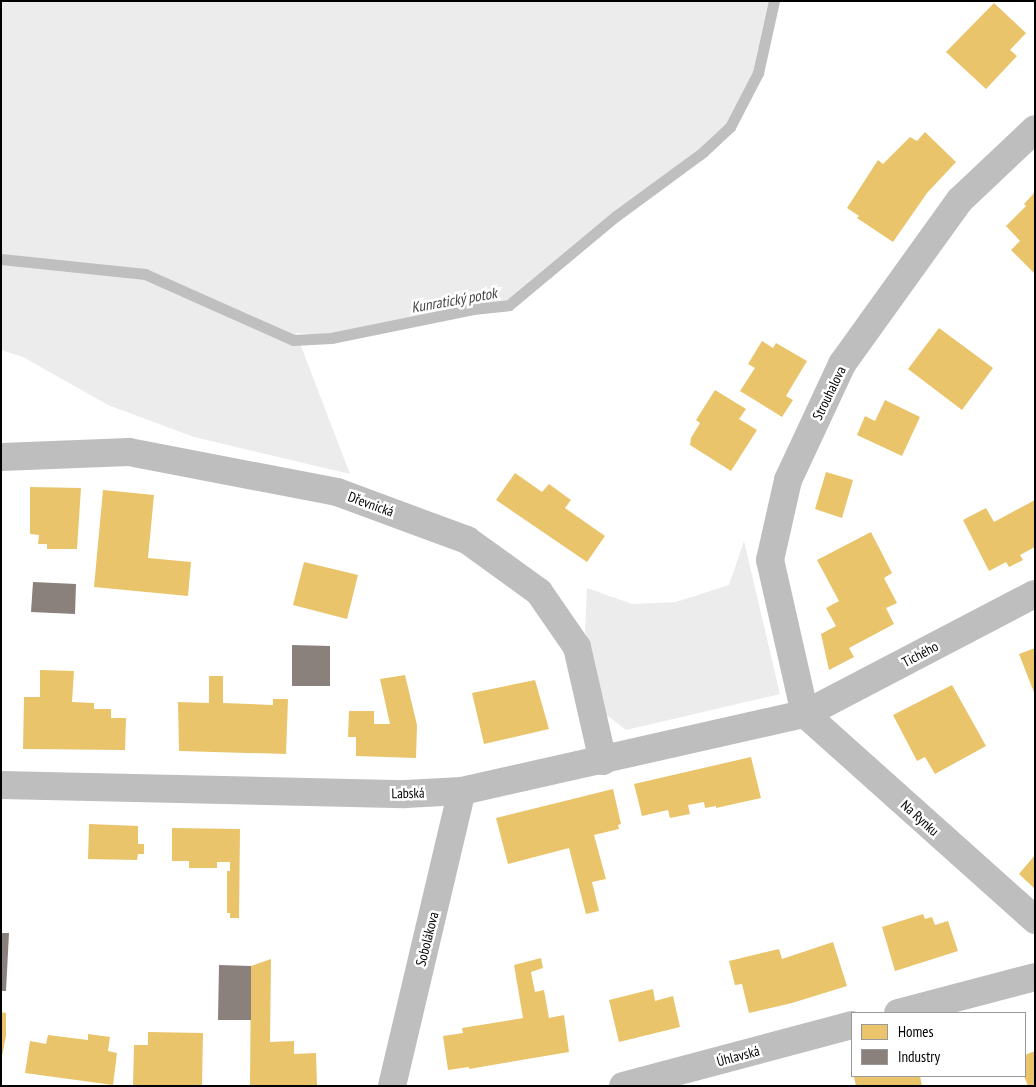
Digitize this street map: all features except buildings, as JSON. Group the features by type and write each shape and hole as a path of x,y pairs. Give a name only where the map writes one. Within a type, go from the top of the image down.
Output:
{"street":[{"name":"Strouhalova","path":"805,714 770,560 788,480 848,356 960,200 1035,129"},
{"name":"Dřevnická","path":"1,457 129,452 336,492 467,540 539,592 578,647 603,761"},
{"name":"Tichého","path":"805,714 1035,594"},
{"name":"Labská","path":"1,785 395,794 462,792 805,714"},
{"name":"Na Rynku","path":"805,714 1035,920"},
{"name":"Sobolákova","path":"392,1086 462,792"},
{"path":"902,1012 1035,977"},
{"name":"Úhlavská","path":"623,1086 851,1025"}],"shaded area":[{"path":"1,1 774,1 758,73 729,126 509,305 340,336 296,333 350,474 194,437 108,405 23,357 1,350"},
{"path":"744,541 780,694 626,730 604,713 585,632 587,588 632,604 676,602 729,585"}],"waterway":[{"name":"Kunratický potok","path":"1,259 145,274 293,340 331,338 473,309 509,305 616,216 703,152 730,127 758,73 774,1"}]}
